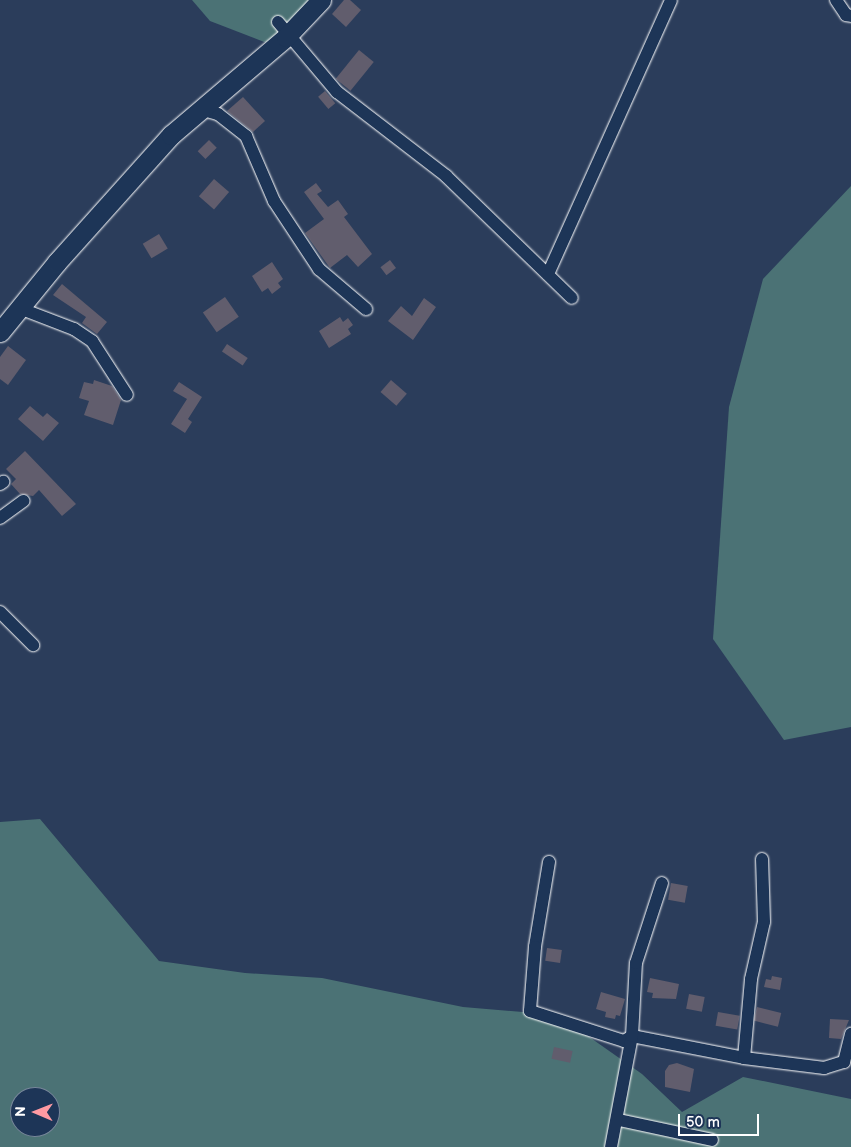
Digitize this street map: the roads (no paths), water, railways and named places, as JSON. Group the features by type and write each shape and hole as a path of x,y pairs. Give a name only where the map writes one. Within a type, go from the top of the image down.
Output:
{"street":[{"path":"0,332 171,135 283,29 321,0"},
{"path":"548,274 671,0"},
{"path":"836,0 846,15 851,16"},
{"path":"283,29 337,92 446,176 572,298"},
{"path":"200,109 218,114 246,136 274,201 319,270 366,309"},
{"path":"19,308 74,329 92,341 127,395"},
{"path":"0,518 23,501"},
{"path":"0,612 33,645"},
{"path":"744,1058 751,979 764,922 762,859"},
{"path":"549,862 535,947 530,1011 624,1040 632,1036 744,1058 824,1068 844,1062 851,1034"},
{"path":"611,1147 619,1120 632,1036 636,963 662,883"},
{"path":"619,1120 712,1140"}]}
